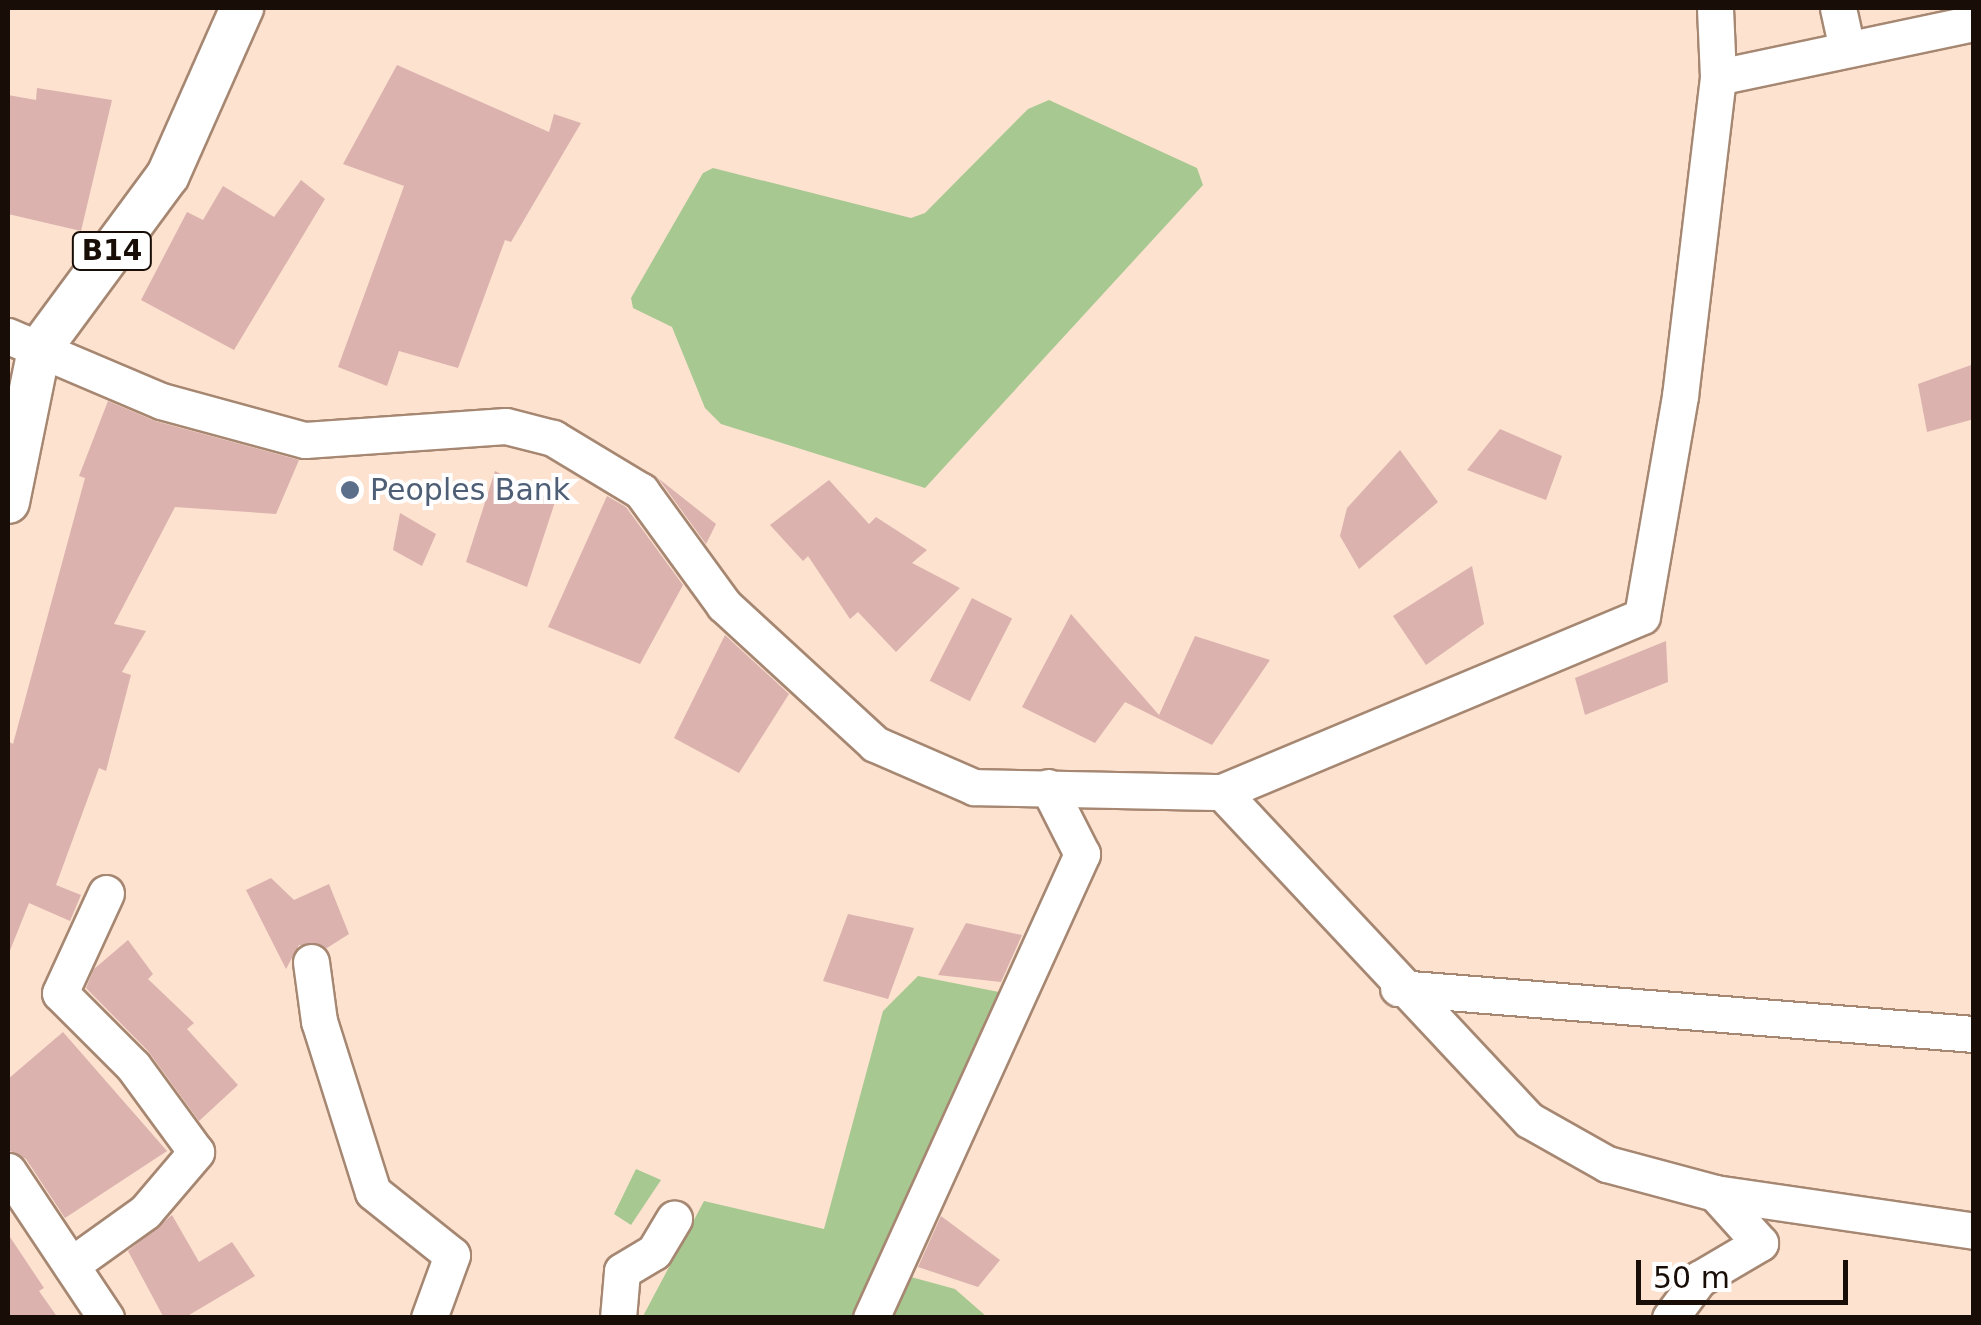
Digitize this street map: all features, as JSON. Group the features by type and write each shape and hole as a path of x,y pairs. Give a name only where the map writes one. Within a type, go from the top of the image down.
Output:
{"main road":[{"name":"B14","path":"8,502 23,343 168,175 242,8"}],"street":[{"path":"23,343 161,402 306,440 506,426 554,438 641,491 724,605 874,744 974,787 1222,792 1642,616 1680,396 1718,77 1715,8"},
{"path":"1838,8 1846,49"},
{"path":"1718,77 1974,23"},
{"path":"871,1318 1082,854 1048,788"},
{"path":"1222,792 1398,988 1529,1120 1607,1164 1716,1193 1974,1231"},
{"path":"71,1265 145,1212 196,1152 133,1066 60,993 106,893"},
{"path":"310,962 319,1021 373,1192 452,1255 430,1318"},
{"path":"1398,988 1974,1034"},
{"path":"8,1171 106,1318"},
{"path":"1670,1318 1699,1279 1760,1243 1716,1193"},
{"path":"618,1318 622,1271 654,1252 674,1219"}],"green space":[{"path":"1049,100 1197,168 1203,185 925,488 721,424 705,408 672,327 633,308 631,298 703,173 713,168 911,218 925,213 1028,109"},
{"path":"918,976 999,992 1000,1003 860,1317 642,1318 704,1201 824,1229 883,1011"},
{"path":"636,1169 661,1180 631,1225 614,1214"},
{"path":"900,1274 955,1289 987,1317 873,1318"}],"building":[{"path":"397,65 549,132 554,114 581,123 511,242 505,240 458,368 399,351 387,386 338,367 404,186 343,164"},
{"path":"37,88 112,100 81,231 8,214 8,95 36,100"},
{"path":"301,180 325,199 234,350 141,300 187,212 203,220 223,186 274,217"},
{"path":"1974,364 1974,419 1927,432 1918,384"},
{"path":"108,401 155,421 299,460 276,514 175,507 114,624 146,631 122,672 131,675 106,771 99,768 56,885 81,895 70,921 29,903 9,953 8,741 13,744 85,478 79,476"},
{"path":"1500,429 1562,456 1546,500 1467,470"},
{"path":"1400,450 1438,502 1359,569 1340,536 1347,508"},
{"path":"495,471 555,502 527,587 466,562"},
{"path":"658,478 716,524 706,544"},
{"path":"829,480 869,524 876,517 927,550 912,563 960,588 896,652 858,612 850,619 808,556 803,561 770,525"},
{"path":"607,496 626,507 683,585 640,664 548,627"},
{"path":"400,513 436,534 422,566 393,550"},
{"path":"1472,566 1484,624 1426,665 1393,616"},
{"path":"972,598 1012,618 970,701 930,681"},
{"path":"1071,614 1159,715 1195,636 1270,660 1212,745 1125,702 1095,743 1022,707"},
{"path":"725,635 789,694 739,773 674,738"},
{"path":"1666,641 1668,682 1585,715 1575,678"},
{"path":"271,878 294,900 329,884 349,934 327,948 299,945 286,969 246,890"},
{"path":"848,914 914,928 888,999 823,981"},
{"path":"966,923 1022,935 1001,982 938,975"},
{"path":"128,940 153,974 148,979 194,1023 187,1029 238,1085 199,1121 148,1051 86,988 94,969"},
{"path":"63,1032 167,1151 65,1218 26,1159 8,1150 8,1079"},
{"path":"172,1215 199,1262 232,1242 255,1276 184,1318 164,1318 128,1251"},
{"path":"941,1216 1000,1260 978,1287 918,1267"},
{"path":"8,1234 44,1288 39,1291 58,1318 8,1318"}],"place":[{"name":"Peoples Bank","path":"350,490"}]}
